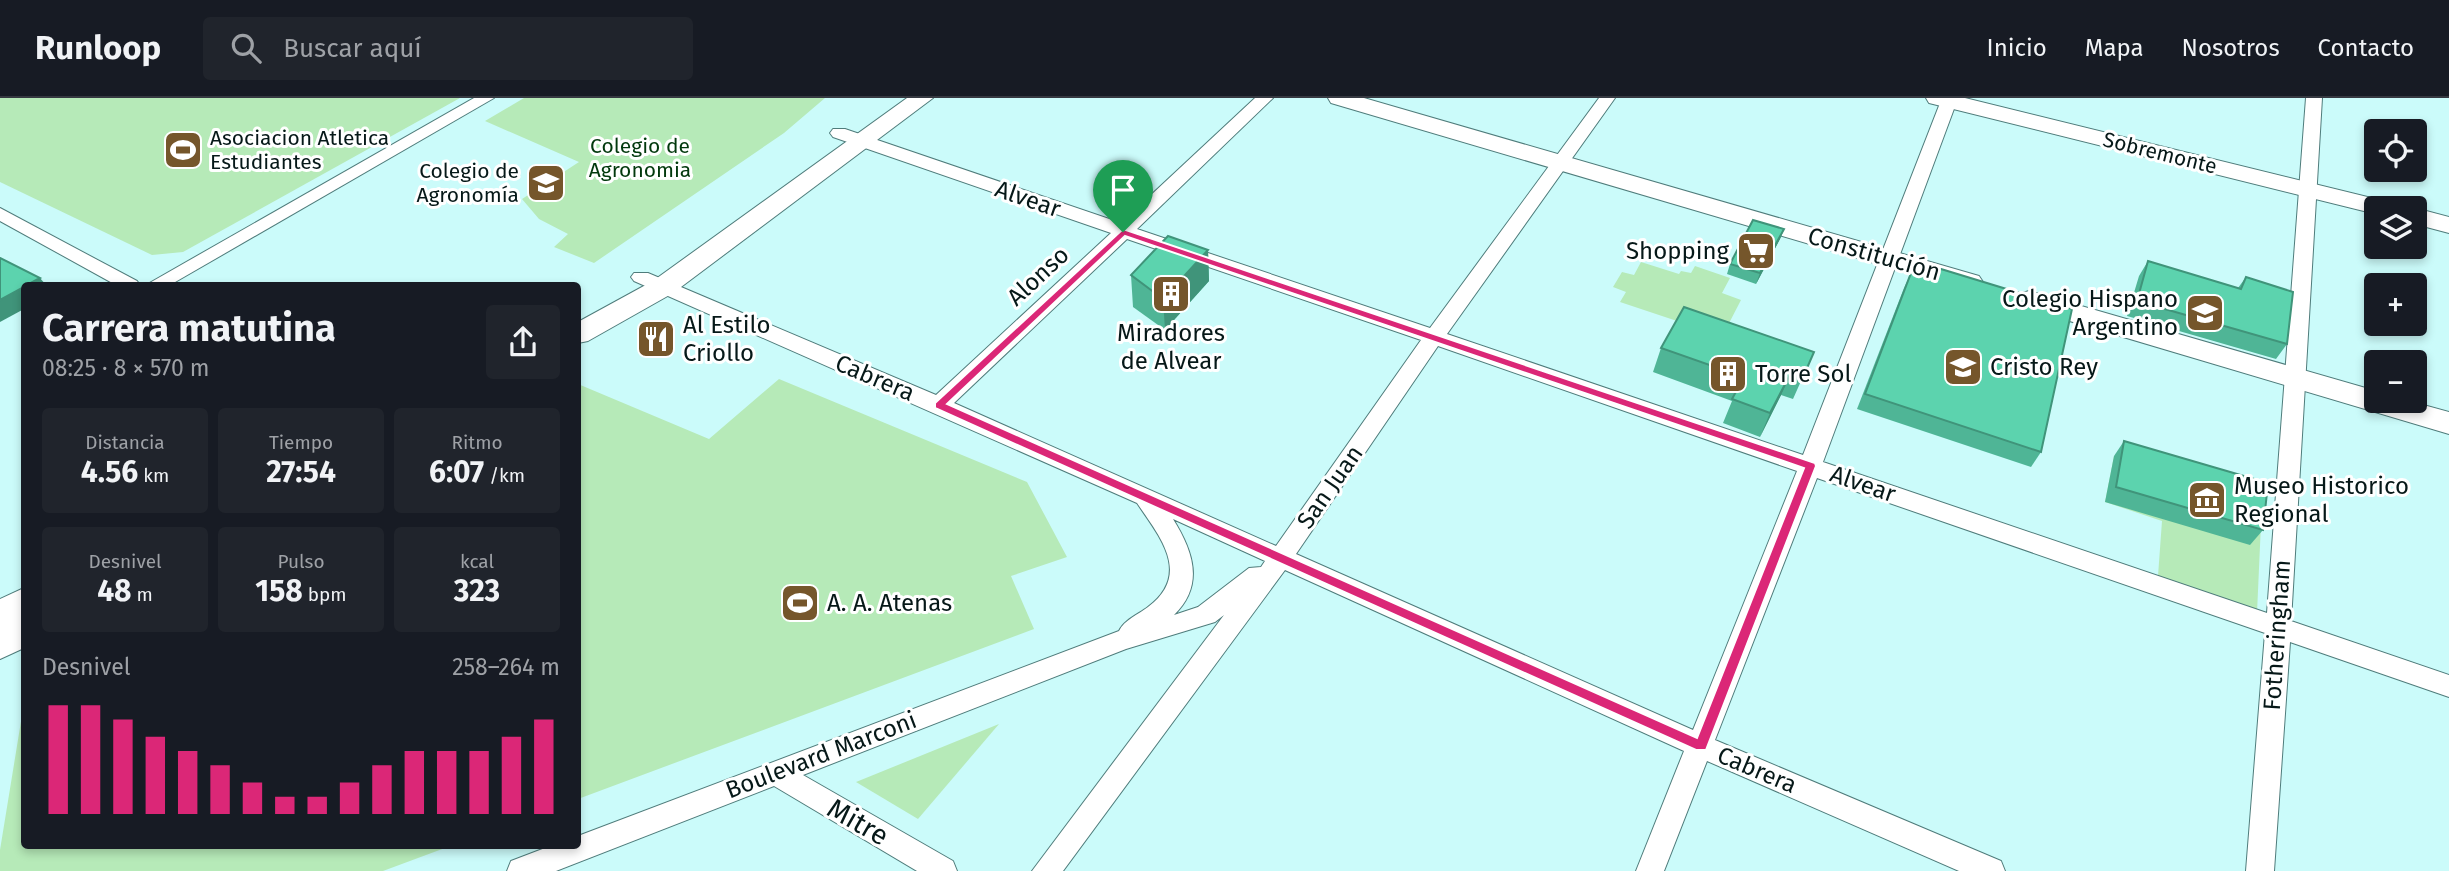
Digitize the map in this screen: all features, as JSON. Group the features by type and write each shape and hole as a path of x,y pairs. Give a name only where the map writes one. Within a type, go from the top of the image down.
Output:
{"main road":[{"path":"850,137 888,98"},
{"path":"581,332 850,137 922,98"},
{"name":"Constitución","path":"1339,98 2449,423"},
{"name":"Sobremonte","path":"1945,99 2364,203"},
{"path":"2427,219 2449,225"},
{"path":"581,310 652,282"},
{"path":"0,615 21,604"},
{"path":"0,645 21,633"}],"street":[{"path":"161,282 486,98"},
{"name":"Alonso","path":"939,405 1265,98"},
{"name":"San Juan","path":"1046,871 1280,559 1434,337 1607,98"},
{"name":"Fotheringham","path":"2260,871 2297,378 2314,98"},
{"path":"1650,871 1891,260 1945,99"},
{"name":"Alvear","path":"850,137 2449,685"},
{"path":"0,214 125,282"},
{"name":"Cabrera","path":"652,282 939,405 1701,746 1991,871"},
{"name":"Boulevard Marconi","path":"1121,640 1174,599 1183,575 1177,547 1144,498"},
{"name":"Boulevard Marconi","path":"581,848 1121,640 1206,615 1280,559"},
{"name":"Mitre","path":"774,772 943,871"},
{"name":"Boulevard Marconi","path":"521,871 577,849"}],"green space":[{"name":"Asociacion Atletica Estudiantes","path":"0,98 460,98 183,252 152,255 0,182"},
{"name":"Colegio de Agronomia","path":"524,98 825,98 784,133 594,263 554,247 568,234 539,219 522,199 579,162 485,121"},
{"path":"1641,262 1679,274 1681,271 1691,273 1695,266 1730,278 1722,293 1741,300 1726,329 1680,322 1620,302 1626,292 1613,287 1622,272 1634,275"},
{"name":"A. A. Atenas","path":"779,379 1027,482 1067,557 1011,576 1034,629 581,798 581,385 709,439"},
{"path":"2114,456 2262,501 2257,613 2158,576 2162,521 2105,502"},
{"path":"21,721 21,849 442,849 383,871 0,871 0,850"},
{"path":"999,724 918,819 856,782"}],"building":[{"name":"Shopping","path":"1753,220 1784,229 1760,273 1730,264"},
{"path":"1168,236 1208,250 1163,299 1131,275"},
{"path":"0,258 40,278 33,282 21,282 21,289 0,300"},
{"path":"2148,261 2241,289 2246,277 2293,292 2287,344 2137,301"},
{"name":"Cristo Rey","path":"1941,269 2072,309 2041,452 1865,394 1911,273"},
{"path":"1684,307 1814,352 1804,375 1792,371 1770,413 1732,399 1744,377 1661,348"},
{"path":"2124,441 2268,483 2263,530 2116,487"}],"place":[{"name":"Asociacion Atletica Estudiantes","path":"183,150"},
{"name":"Colegio de Agronomía","path":"546,183"},
{"name":"Shopping","path":"1756,251"},
{"name":"Miradores de Alvear","path":"1171,294"},
{"name":"Colegio Hispano Argentino","path":"2205,313"},
{"name":"Al Estilo Criollo","path":"656,339"},
{"name":"Cristo Rey","path":"1963,367"},
{"name":"Torre Sol","path":"1728,374"},
{"name":"Museo Historico Regional","path":"2207,500"},
{"name":"A. A. Atenas","path":"800,603"}],"route":[{"path":"1123,232 1811,466 1701,746 939,405 1123,232"}]}
